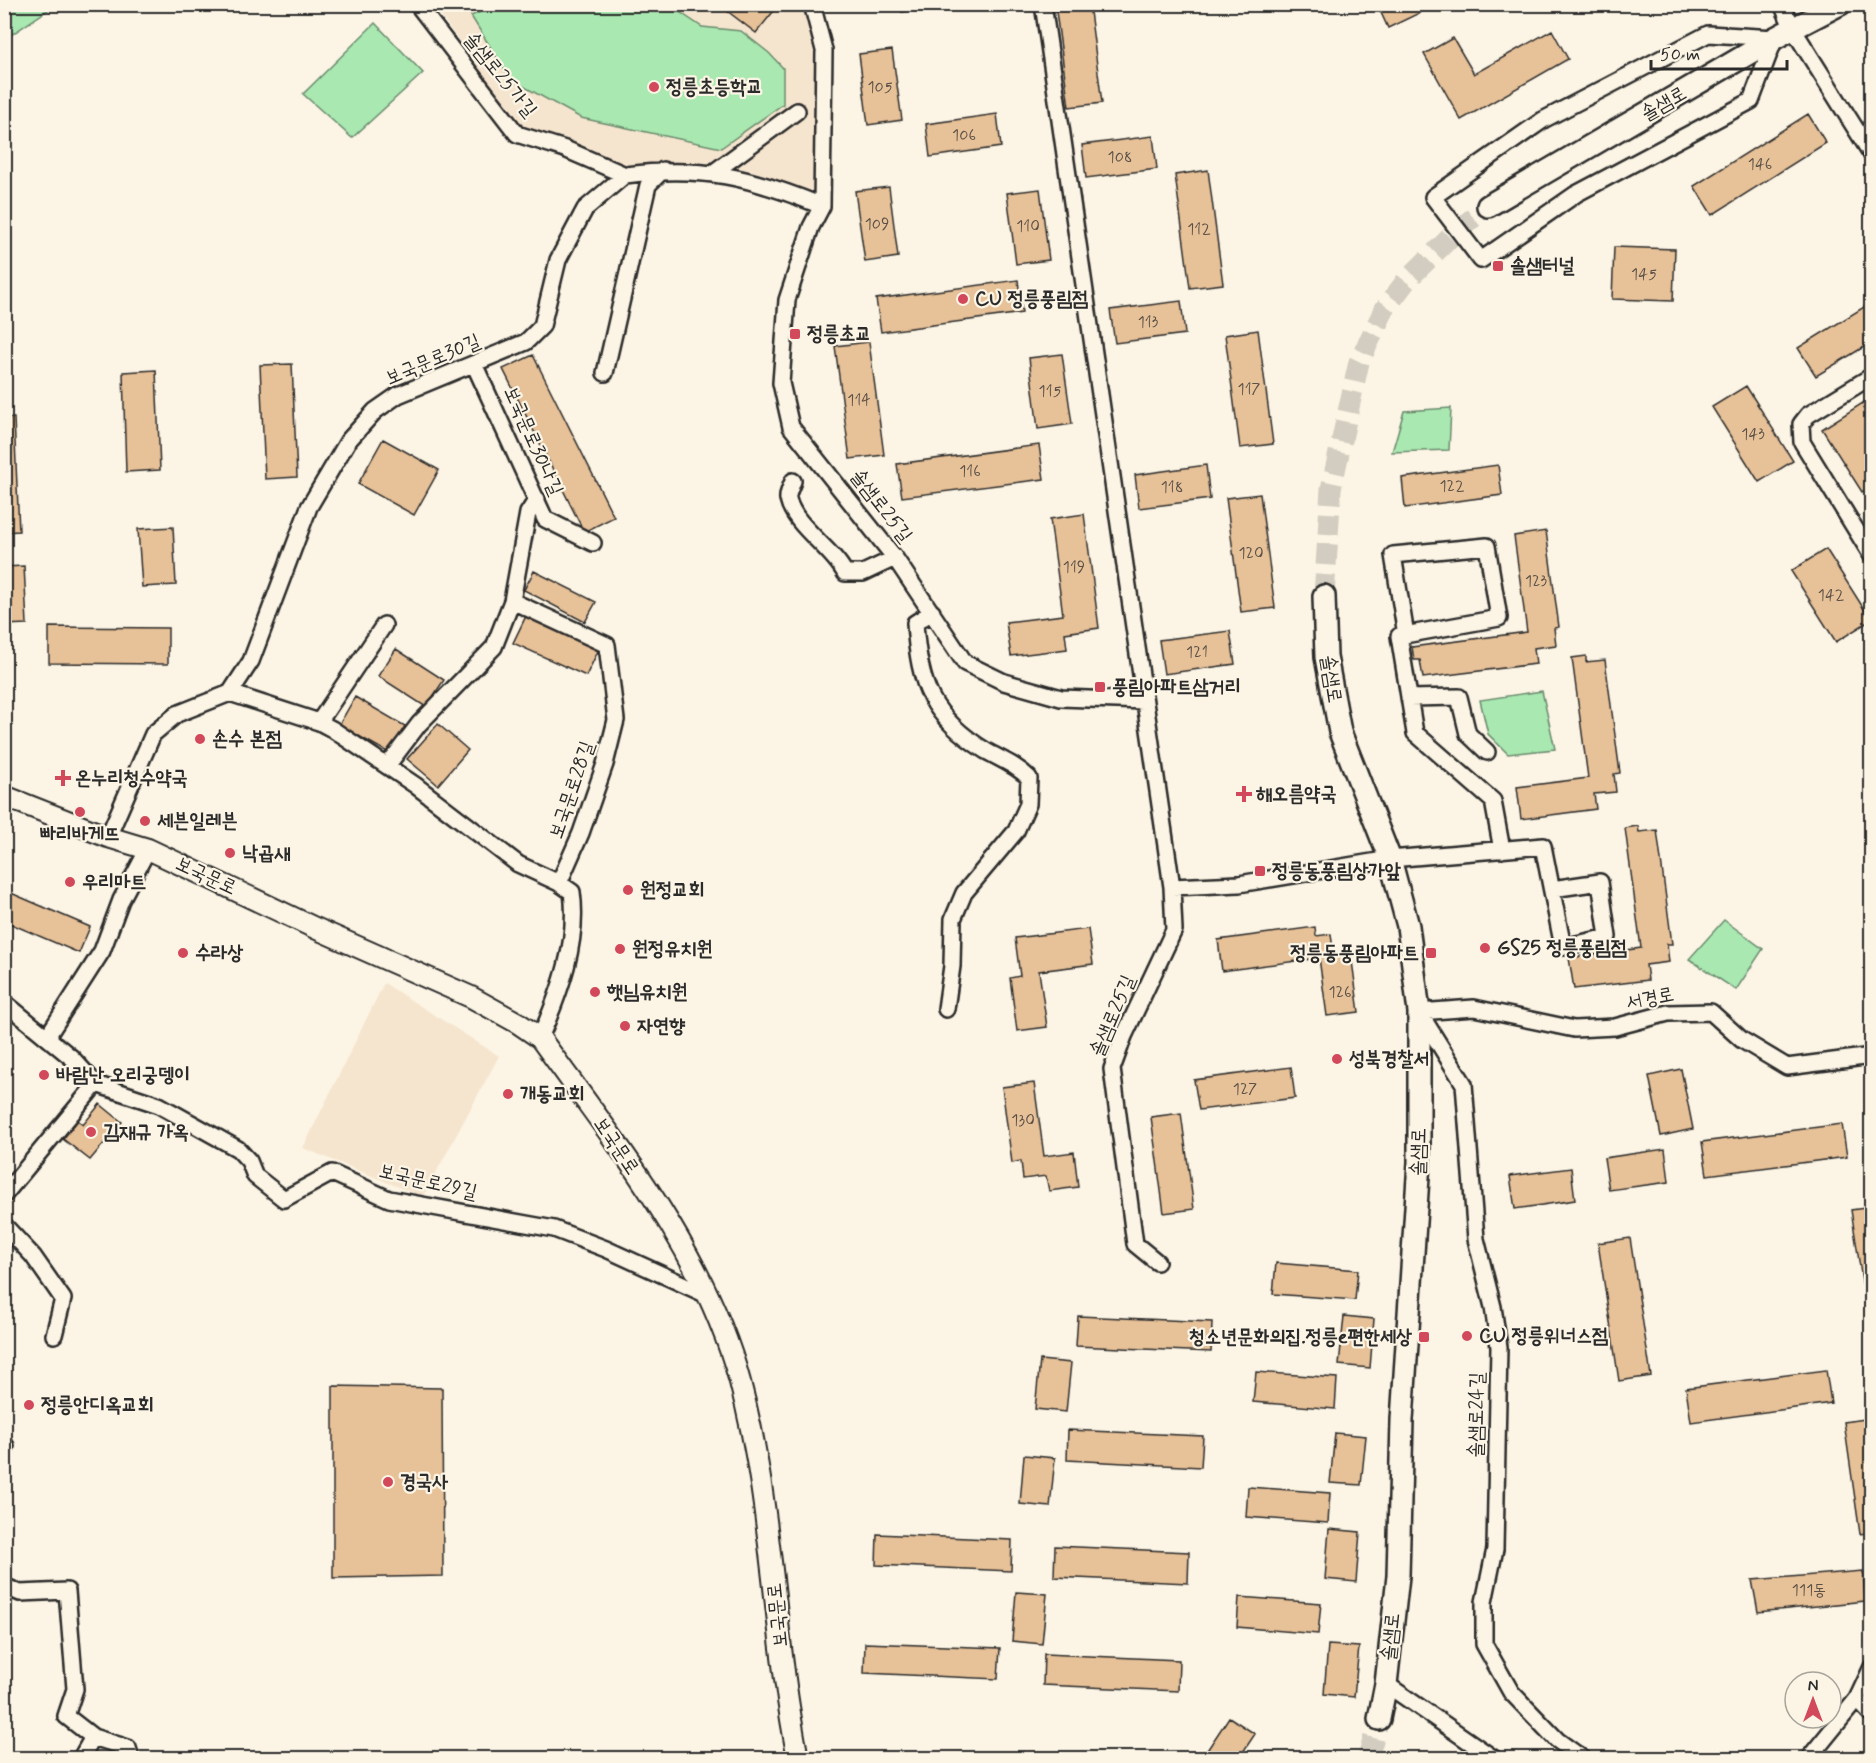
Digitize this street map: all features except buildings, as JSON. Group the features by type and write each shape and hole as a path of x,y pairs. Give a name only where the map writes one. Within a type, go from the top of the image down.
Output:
{"main road":[{"name":"솔샘로","path":"1488,206 1784,34 1840,4"},
{"name":"솔샘로","path":"1324,596 1326,657 1340,732 1390,859 1408,926 1419,1012 1419,1162 1402,1420 1398,1576 1386,1684 1379,1719"}],"street":[{"name":"솔샘로25가길","path":"417,4 517,134 565,149 625,176"},
{"name":"솔샘로25길","path":"812,4 824,50 822,206 811,227 787,300 781,383 791,427 895,558 965,663 1004,682 1061,698 1144,702 1172,887 1174,930 1124,1036 1112,1069 1135,1244 1157,1262"},
{"path":"1043,4 1144,702"},
{"path":"1782,4 1784,34 1751,101 1576,194 1481,261 1433,197 1543,120 1708,34 1784,34"},
{"path":"1784,34 1872,155"},
{"path":"714,172 796,111"},
{"path":"625,176 663,170 714,172 785,191 822,206"},
{"path":"605,373 648,185 663,170"},
{"name":"보국문로30길","path":"230,693 251,661 309,507 348,441 375,411 398,395 476,366 526,342 542,326 558,260 585,208 625,176"},
{"name":"보국문로30나길","path":"476,366 545,519 593,543"},
{"path":"1872,376 1808,415 1801,424 1802,441 1872,556"},
{"path":"793,481 787,497 794,514 838,560 845,573 863,573 895,558"},
{"path":"387,766 419,724 494,647 512,601 528,513 537,499"},
{"path":"1406,635 1393,555 1487,546 1499,618 1406,635 1399,636 1415,733 1493,801 1502,850"},
{"name":"보국문로28길","path":"512,601 607,645 610,659 616,720 602,774 559,883"},
{"path":"932,612 915,623 924,686 946,722 987,751 1014,764 1029,778 1028,804 1016,831 963,893 953,919 952,966 946,1010"},
{"path":"319,722 384,625"},
{"path":"108,837 153,734 177,714 230,693 319,722 387,766 472,826 518,864 559,883 572,892 576,919 560,992 540,1038"},
{"path":"1409,698 1459,697 1468,734 1486,752"},
{"name":"보국문로","path":"4,796 108,837 148,849 315,928 471,997 540,1038 686,1248 709,1296 739,1379 752,1433 768,1526 788,1702 798,1758"},
{"path":"1172,887 1239,884 1390,859 1543,846 1563,947 1608,937 1600,882 1552,889"},
{"path":"47,1037 102,951 121,900 148,849"},
{"name":"보국문로29길","path":"4,1002 47,1037 96,1084 159,1105 238,1149 249,1161 255,1176 284,1199 332,1173 390,1199 554,1229 606,1249 709,1296"},
{"name":"서경로","path":"1419,1012 1473,1008 1574,1029 1615,1027 1668,1013 1711,1012 1742,1040 1787,1067 1872,1056"},
{"name":"솔샘로24길","path":"1419,1012 1464,1084 1476,1239 1493,1307 1499,1347 1495,1549 1484,1602 1484,1644 1511,1692 1557,1740 1582,1758"},
{"path":"4,1195 96,1084"},
{"path":"4,1226 33,1256 63,1299 54,1335"},
{"path":"4,1586 20,1593 68,1591 75,1689 66,1716 93,1737 128,1748 131,1758"},
{"path":"1814,1756 1857,1699 1872,1667"},
{"path":"1386,1684 1493,1758"},
{"path":"1857,1699 1872,1715"},
{"path":"81,1758 93,1737"}],"shaded area":[{"name":"정릉초등학교","path":"433,5 806,5 818,53 814,122 817,197 712,167 625,175 525,132"},
{"path":"384,983 499,1056 423,1197 303,1148"}],"green space":[{"path":"5,4 55,4 55,5 5,39"},
{"path":"496,5 669,5 702,27 741,31 769,53 783,68 783,104 721,148 581,118 510,79 471,16"},
{"path":"375,23 423,73 352,138 303,94"},
{"path":"1451,408 1449,450 1392,452 1404,411"},
{"path":"1542,691 1555,749 1508,754 1488,734 1480,700"},
{"path":"1724,920 1763,949 1736,990 1689,959"}],"tunnel":[{"path":"1324,596 1331,489 1359,362 1384,310 1406,281 1457,231 1488,206"},
{"path":"1368,1758 1379,1719"}],"place":[{"name":"정릉초등학교","path":"654,87"},
{"name":"솔샘터널","path":"1498,266"},
{"name":"CU 정릉풍림점","path":"963,299"},
{"name":"정릉초교","path":"795,334"},
{"name":"풍림아파트삼거리","path":"1100,687"},
{"name":"손수 본점","path":"200,739"},
{"name":"온누리청수약국","path":"63,778"},
{"name":"해오름약국","path":"1244,794"},
{"name":"빠리바게뜨","path":"80,812"},
{"name":"세븐일레븐","path":"145,821"},
{"name":"낙곱새","path":"230,853"},
{"name":"정릉동풍림상가앞","path":"1260,871"},
{"name":"우리마트","path":"70,882"},
{"name":"원정교회","path":"628,890"},
{"name":"GS25 정릉풍림점","path":"1485,948"},
{"name":"원정유치원","path":"620,949"},
{"name":"수라상","path":"183,953"},
{"name":"정릉동풍림아파트","path":"1431,953"},
{"name":"햇님유치원","path":"595,992"},
{"name":"자연향","path":"625,1026"},
{"name":"성북경찰서","path":"1337,1059"},
{"name":"바람난 오리궁뎅이","path":"44,1075"},
{"name":"개동교회","path":"508,1094"},
{"name":"김재규 가옥","path":"91,1132"},
{"name":"CU 정릉위너스점","path":"1467,1336"},
{"name":"청소년문화의집.정릉e편한세상","path":"1424,1337"},
{"name":"정릉안디옥교회","path":"29,1405"},
{"name":"경국사","path":"388,1482"}]}
